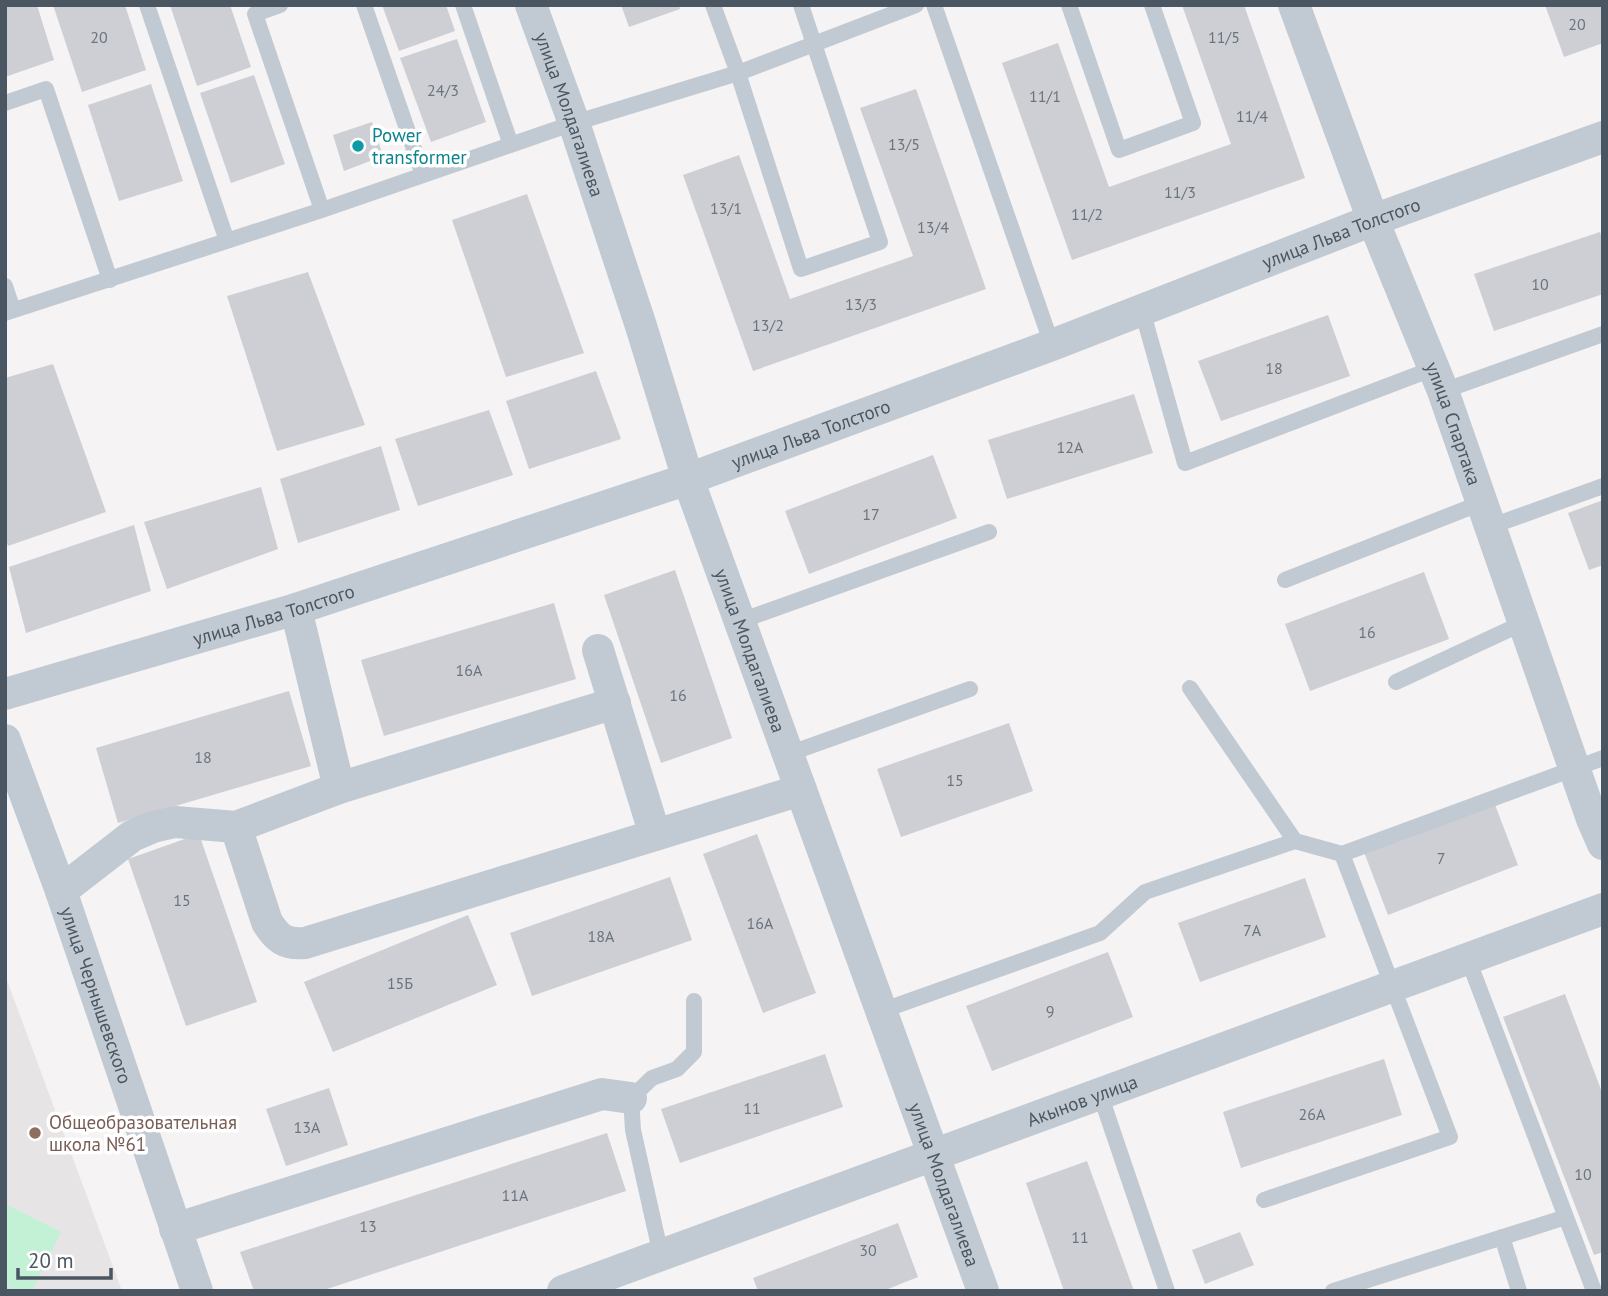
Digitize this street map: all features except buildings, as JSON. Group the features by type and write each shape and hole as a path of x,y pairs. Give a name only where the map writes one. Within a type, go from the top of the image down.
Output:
{"street":[{"name":"улица Молдагалиева","path":"531,5 574,123 688,479 934,1156 978,1289"},
{"name":"улица Спартака","path":"1294,5 1373,220 1437,380 1523,623 1589,763 1603,844"},
{"name":"улица Льва Толстого","path":"5,694 296,609 688,479 1052,345 1373,220 1603,137"},
{"path":"296,609 339,788"},
{"path":"598,650 655,835"},
{"path":"61,891 132,836 153,827 175,822 236,827 339,788 615,704"},
{"name":"улица Чернышевского","path":"5,740 61,891 197,1291"},
{"path":"236,827 267,922 275,935 285,942 295,944 801,790"},
{"name":"Акынов улица","path":"563,1291 608,1283 661,1255 1603,909"},
{"path":"175,1229 602,1094 631,1098"}],"lane":[{"path":"147,5 227,242"},
{"path":"279,5 255,13 322,210"},
{"path":"364,5 423,175"},
{"path":"463,5 511,145"},
{"path":"713,5 738,73 801,269 880,242 801,5"},
{"path":"5,286 9,311 227,242 574,123 738,73 916,5"},
{"path":"934,5 1052,345"},
{"path":"1069,5 1119,150 1193,123 1152,5"},
{"path":"5,103 46,89 110,280"},
{"path":"1142,310 1185,463 1437,380 1603,334"},
{"path":"1285,580 1485,515 1603,486"},
{"path":"740,621 989,532"},
{"path":"1396,682 1523,623"},
{"path":"1190,688 1295,841"},
{"path":"788,754 970,689"},
{"path":"881,1011 1100,933 1145,892 1295,841 1342,854 1589,763"},
{"path":"1264,1200 1450,1137 1342,854"},
{"path":"1468,958 1566,1217 1587,1289"},
{"path":"661,1255 633,1130 631,1098 652,1078 677,1069 694,1052 694,1001"},
{"path":"1100,1094 1167,1291"},
{"path":"1335,1290 1566,1217"},
{"path":"1502,1237 1519,1291"}],"shaded area":[{"name":"Общеобразовательная школа №61","path":"5,975 122,1291 5,1291"}],"green space":[{"path":"5,1204 61,1232 32,1291 5,1291"}],"place":[{"name":"Power transformer","path":"358,146"},
{"name":"Общеобразовательная школа №61","path":"35,1133"}]}
